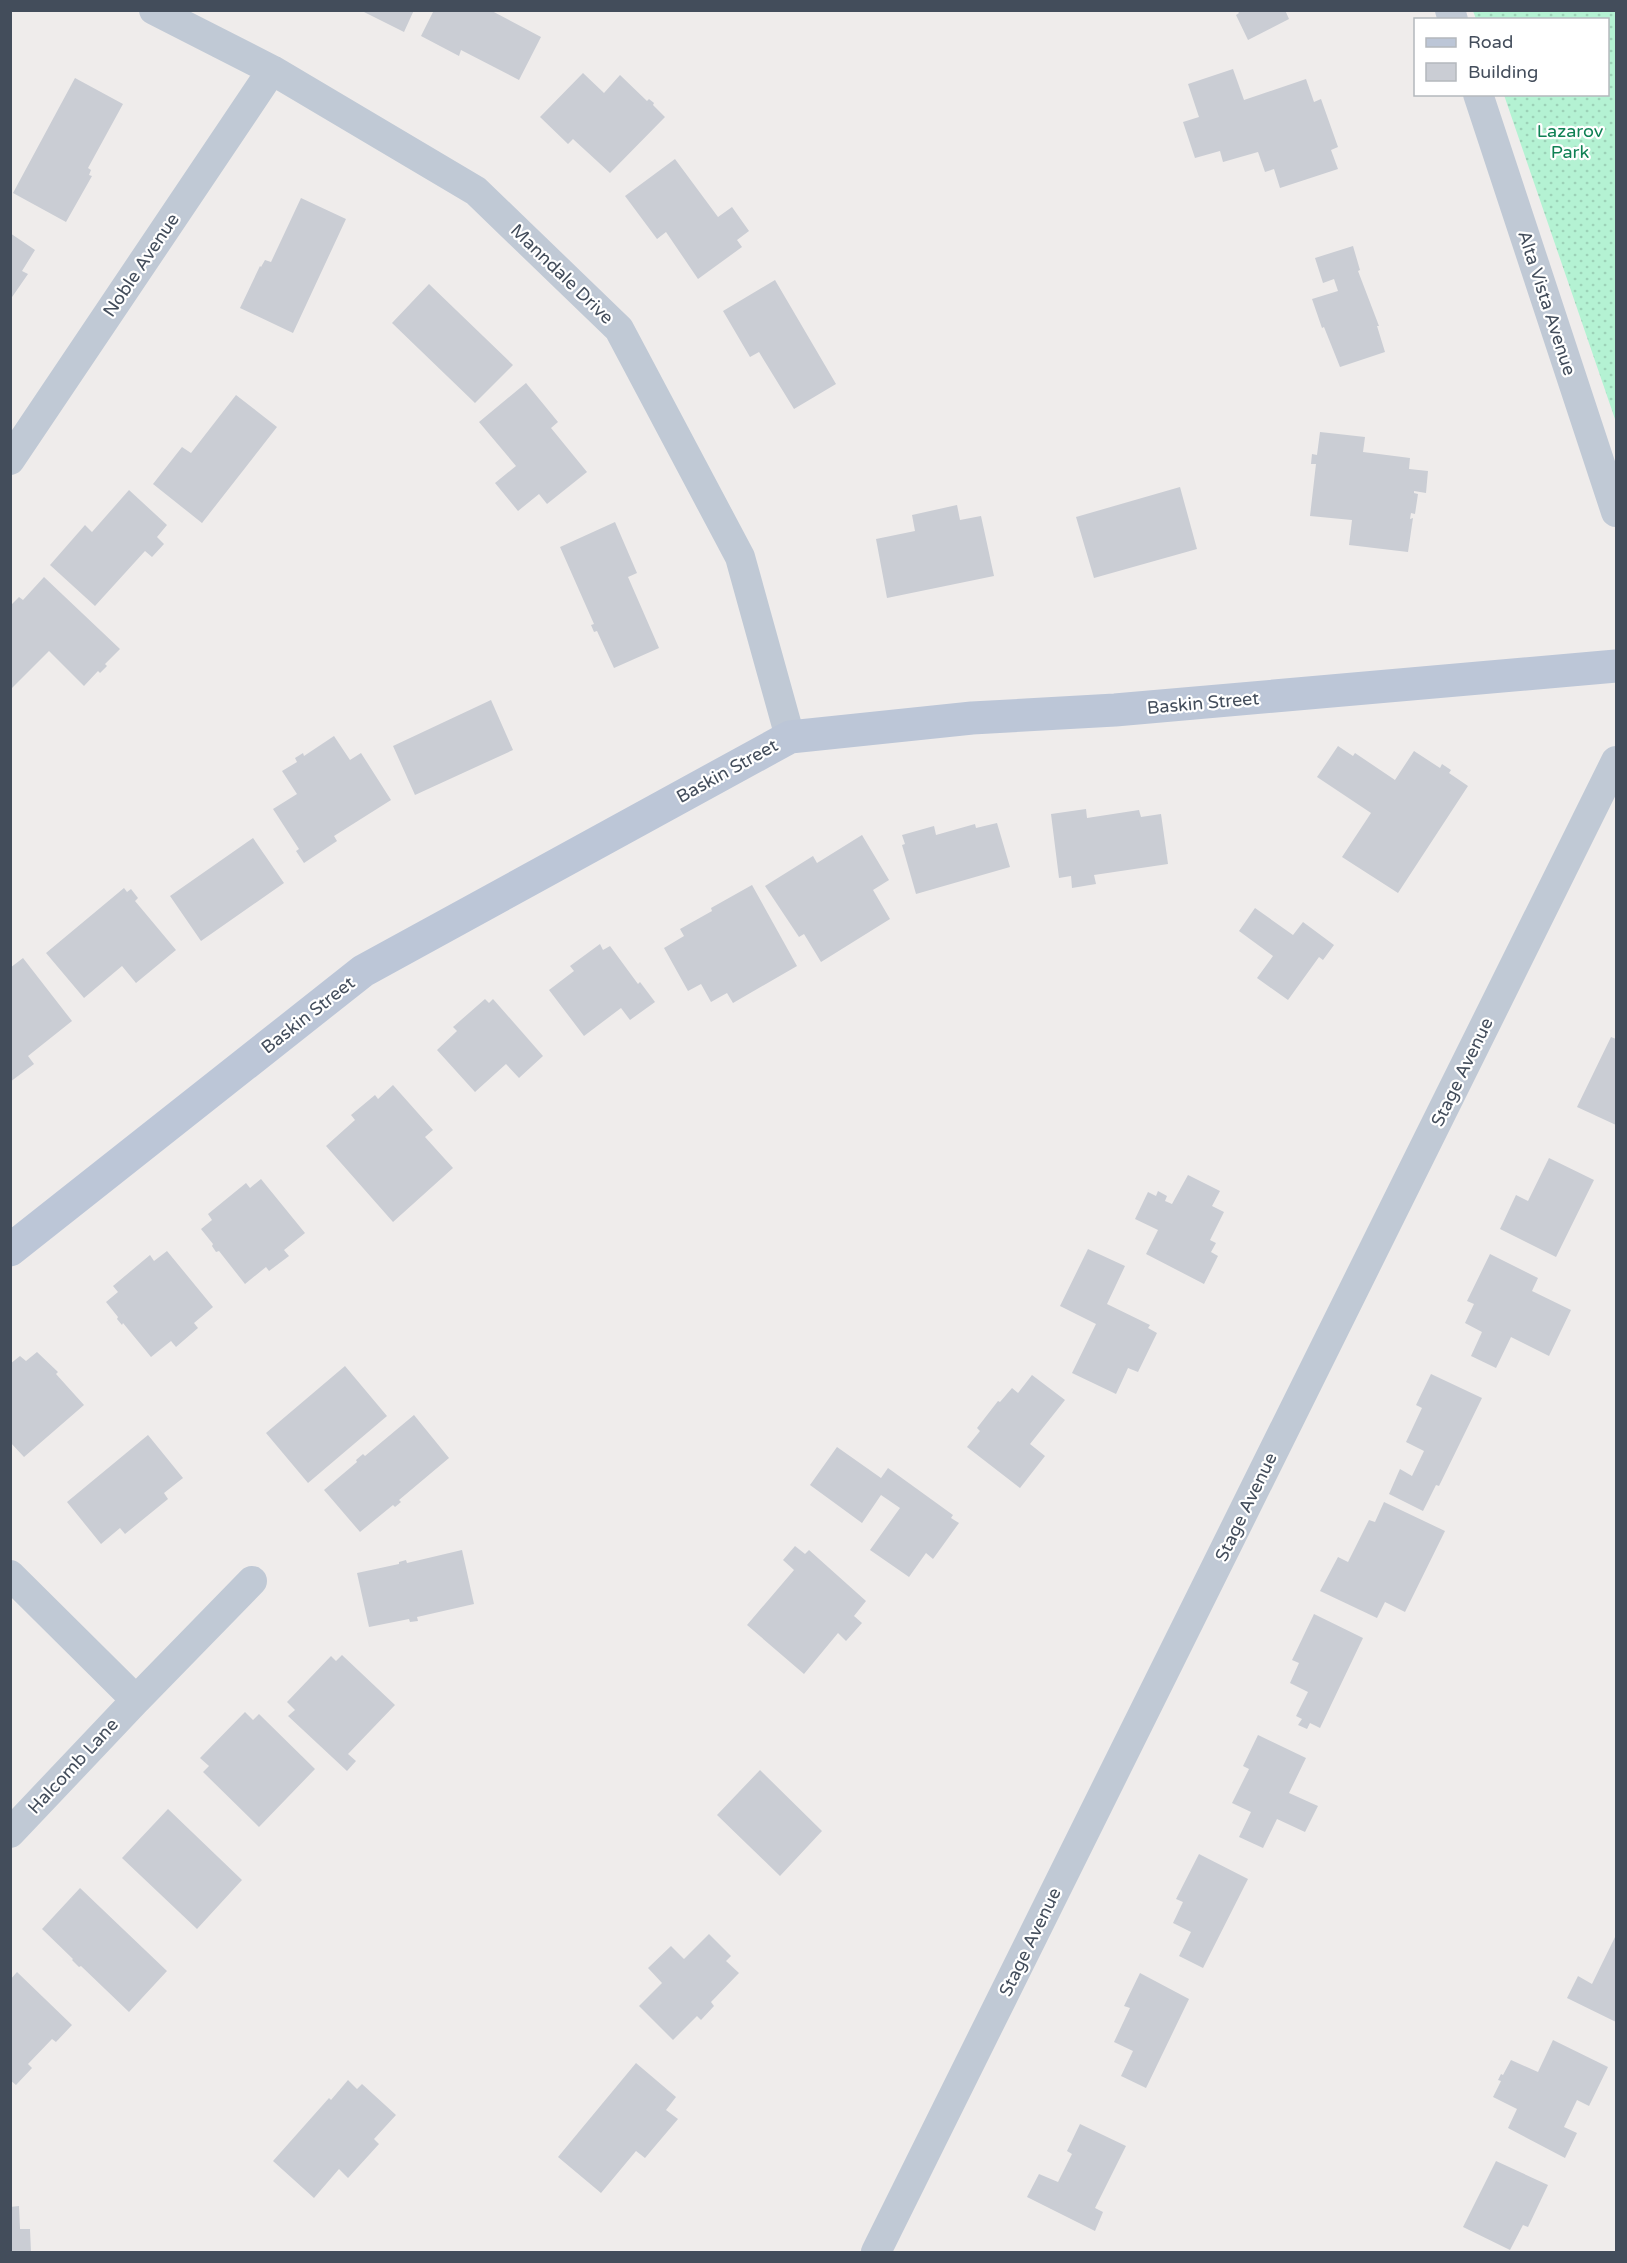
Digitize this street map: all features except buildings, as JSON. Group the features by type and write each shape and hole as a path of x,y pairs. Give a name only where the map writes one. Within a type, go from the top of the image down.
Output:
{"street":[{"name":"Manndale Drive","path":"154,10 273,70 476,190 619,329 740,557 790,737"},
{"name":"Noble Avenue","path":"10,460 273,70"},
{"name":"Alta Vista Avenue","path":"1479,96 1617,512"},
{"name":"Baskin Street","path":"10,1250 363,971 790,737 972,718 1115,710 1617,666"},
{"name":"Stage Avenue","path":"876,2253 1617,761"},
{"path":"10,1575 136,1700"},
{"name":"Halcomb Lane","path":"10,1833 252,1581"}],"green space":[{"name":"Lazarov Park","path":"1473,11 1616,11 1616,422 1504,96 1609,96 1609,18 1476,18"}]}
